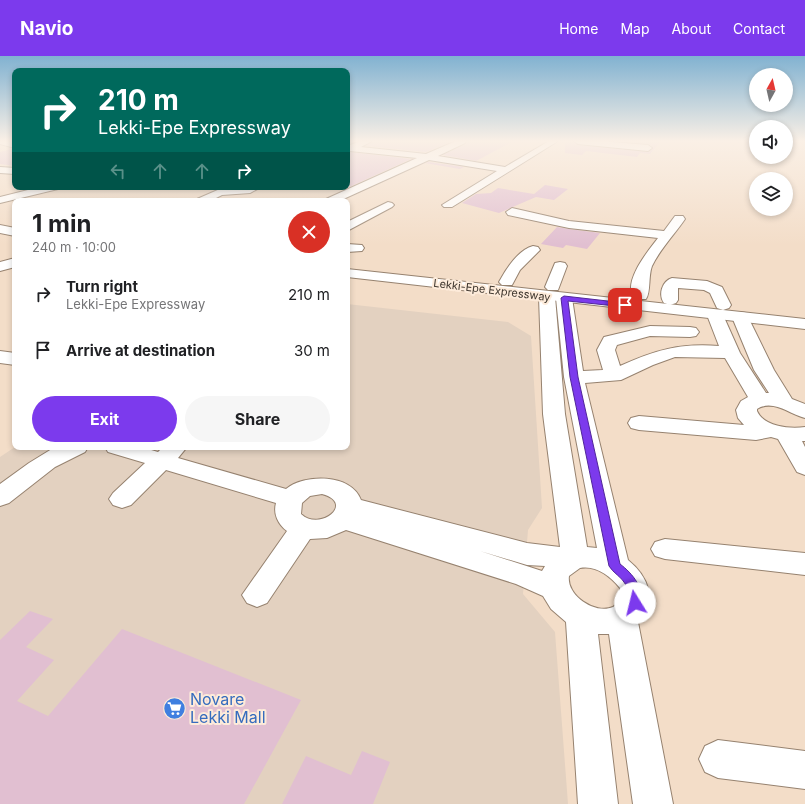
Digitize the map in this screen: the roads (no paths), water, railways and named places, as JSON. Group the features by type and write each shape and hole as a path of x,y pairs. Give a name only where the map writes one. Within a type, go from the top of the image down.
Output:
{"main road":[{"path":"337,198 385,176"},
{"path":"448,205 497,176"},
{"path":"0,200 42,190"},
{"path":"207,198 220,192 250,190"},
{"path":"350,225 388,205"},
{"path":"512,212 541,220 573,225 667,235"},
{"path":"640,296 641,276 646,264 679,219"},
{"path":"507,282 514,268 533,250"},
{"path":"0,267 12,263"},
{"name":"Lekki-Epe Expressway","path":"350,266 375,272 555,294 719,310 805,314"},
{"path":"560,266 555,294 557,319 554,414 575,559"},
{"name":"Lekki-Epe Expressway","path":"350,273 375,272 507,282 555,294 640,296 670,300 719,310 740,317 805,324"},
{"path":"719,310 731,353 760,400"},
{"path":"740,317 764,370 785,403"},
{"path":"557,319 574,377 615,566"},
{"path":"614,376 606,350 610,341 650,331 690,332"},
{"path":"574,377 614,376 646,361 672,352 708,351 731,353"},
{"path":"0,357 12,359"},
{"path":"805,412 785,403 760,400 747,406 746,411 748,417 755,423 787,433 805,467"},
{"path":"639,423 756,433 787,433"},
{"path":"0,497 48,461 67,450"},
{"path":"139,450 169,454 291,499"},
{"path":"122,499 169,454"},
{"path":"322,486 340,490 349,500 347,513 324,529 303,528 294,524 288,517 287,510 291,499 302,490 322,486"},
{"path":"347,513 527,554 575,559 595,558 615,566 632,583 635,593 635,603 630,611 622,617 609,621 595,620 581,616 564,604 554,588 554,578 557,570 564,563 575,559"},
{"path":"347,513 525,576 554,588"},
{"path":"257,595 303,528"},
{"path":"665,549 805,564"},
{"path":"581,616 598,804"},
{"path":"622,617 653,804"},
{"path":"718,759 805,770"}],"place":[{"name":"Novare Lekki Mall","path":"175,708"}]}
